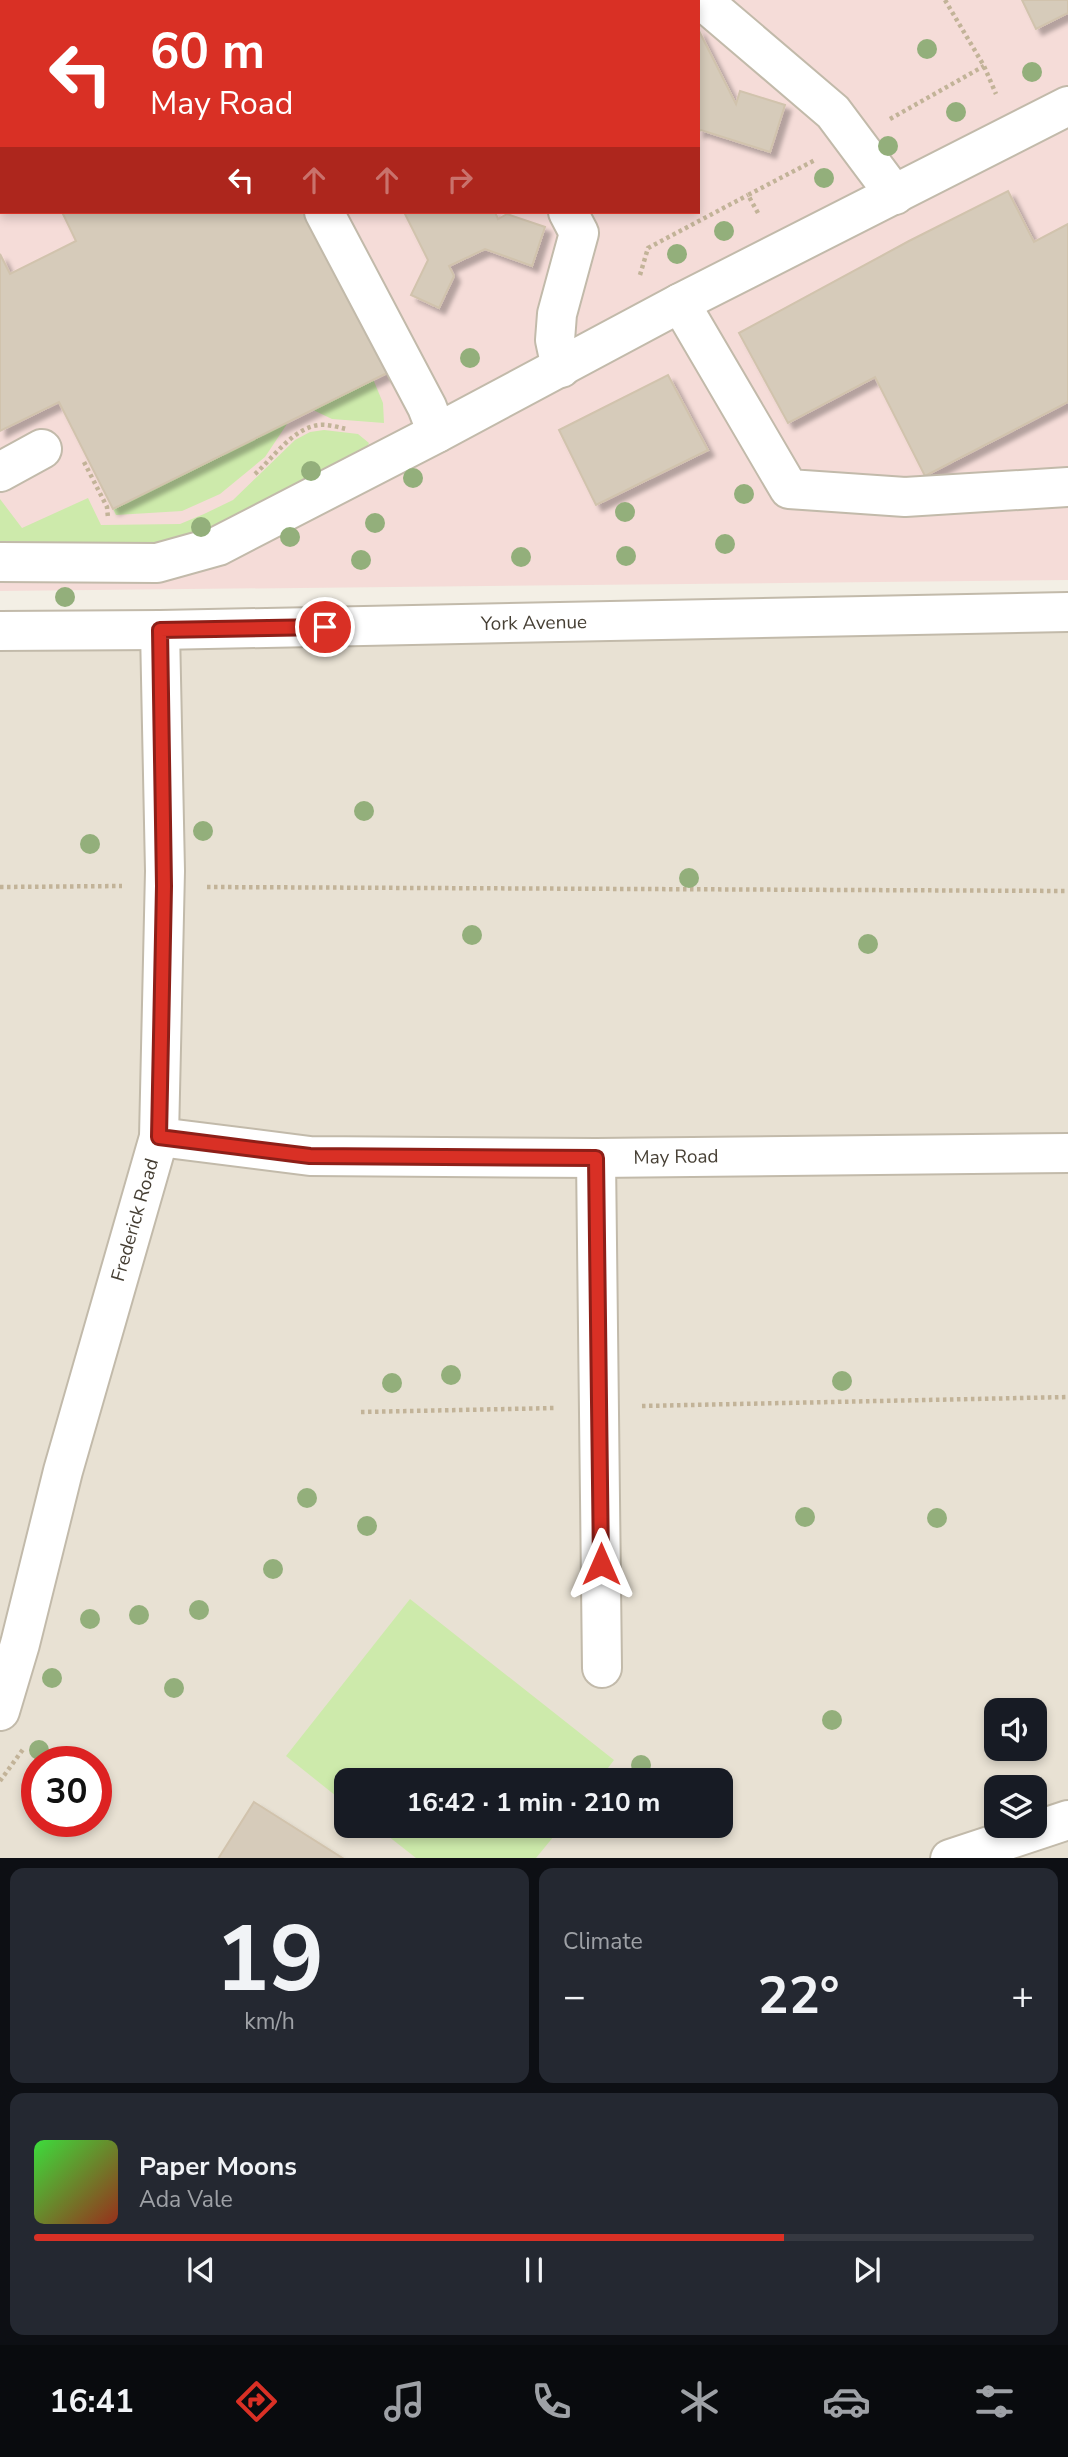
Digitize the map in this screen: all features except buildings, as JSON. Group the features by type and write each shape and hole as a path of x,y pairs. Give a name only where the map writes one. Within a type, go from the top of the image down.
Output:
{"street":[{"path":"710,7 833,112 895,195"},
{"path":"0,562 157,563 218,546 561,368 680,303 1068,106"},
{"path":"325,214 427,407 437,433"},
{"path":"561,368 555,340 557,314 579,233 569,214"},
{"path":"680,303 789,489 905,497 1068,487"},
{"path":"0,472 42,449"},
{"name":"York Avenue","path":"0,631 1068,612"},
{"name":"Frederick Road","path":"13,1723 20,1644 63,1471 159,1137 164,886 160,630"},
{"name":"May Road","path":"159,1137 310,1156 596,1158 1068,1153"},
{"path":"596,1158 602,1668"},
{"path":"950,1858 1068,1820"}],"path":[{"path":"945,0 985,66 998,97"},
{"path":"637,286 648,248 985,66"},
{"path":"748,195 760,218"},
{"path":"0,887 1068,891"},
{"path":"361,1412 1068,1397"},
{"path":"0,1781 21,1754 13,1723"}],"shaded area":[{"path":"700,0 1068,0 1068,580 0,591 0,214 700,214"},
{"path":"1068,627 1068,1858 0,1858 0,652"}],"green space":[{"path":"373,379 383,403 384,423 332,419 311,409"},
{"path":"289,421 265,457 220,494 182,511 116,515 113,509"},
{"path":"324,430 358,434 369,443 360,462 222,528 155,548 0,548 0,499 22,528 88,498 101,525 180,524 233,500 295,440 310,432"},
{"path":"410,1599 614,1760 608,1768 334,1768 334,1794 286,1756"},
{"path":"391,1838 552,1838 536,1858 416,1858"}],"route":[{"path":"325,627 160,630 164,886 159,1137 310,1156 596,1158 601,1564"}]}
